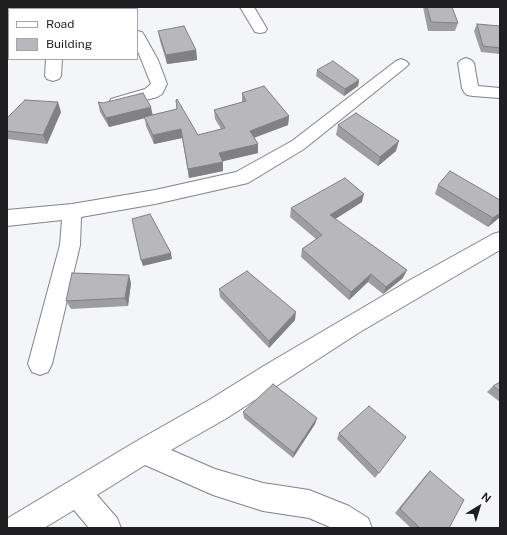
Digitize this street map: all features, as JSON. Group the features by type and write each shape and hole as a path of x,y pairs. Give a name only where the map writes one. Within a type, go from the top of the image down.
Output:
{"street":[{"path":"247,7 260,29"},
{"path":"105,106 146,96 156,90 159,84 150,60 138,37"},
{"path":"53,76 54,60"},
{"path":"466,63 470,88 473,90 500,93"},
{"path":"7,218 72,211 155,197 241,178 298,144 401,64"},
{"path":"40,364 70,245 72,211"},
{"path":"18,528 144,451 218,409 275,372 359,321 500,240"},
{"path":"144,451 213,482 264,497 309,504 339,516 358,528"},
{"path":"77,492 106,528"}],"building":[{"path":"427,7 452,7 458,23 431,22"},
{"path":"477,24 500,26 500,48 483,46"},
{"path":"184,26 196,50 166,55 158,31"},
{"path":"333,61 359,80 345,89 317,70"},
{"path":"264,86 289,116 250,131 258,144 219,153 223,162 188,169 181,129 153,135 144,117 177,109 177,99 198,135 225,128 214,110 246,101 242,93"},
{"path":"143,93 151,107 106,118 98,102 103,103"},
{"path":"25,100 58,102 43,135 7,131 7,118"},
{"path":"356,113 399,141 380,157 338,125"},
{"path":"450,171 500,200 500,213 493,218 438,185"},
{"path":"345,178 364,194 330,215 407,270 386,287 371,274 351,292 302,249 322,235 291,208"},
{"path":"150,214 171,253 141,260 132,219"},
{"path":"247,271 296,312 269,341 219,289"},
{"path":"72,273 129,275 125,298 66,301"},
{"path":"500,382 500,391 493,386"},
{"path":"273,384 317,418 294,453 243,412"},
{"path":"369,406 406,437 379,473 339,433"},
{"path":"430,471 464,500 449,528 420,528 400,509"}]}
